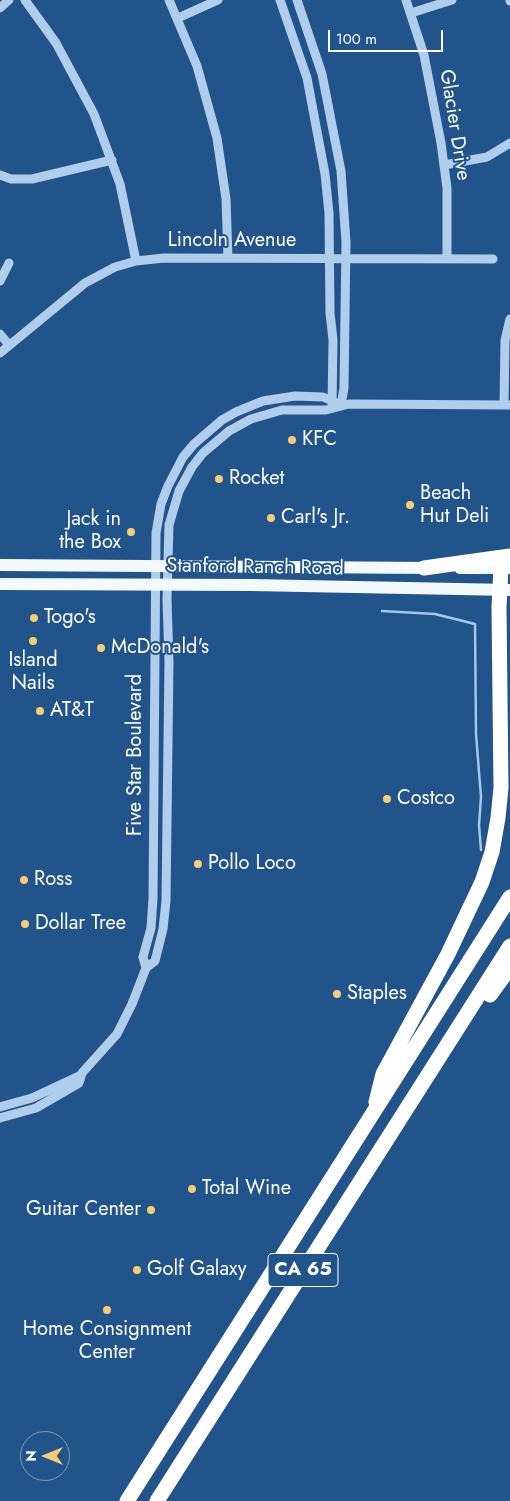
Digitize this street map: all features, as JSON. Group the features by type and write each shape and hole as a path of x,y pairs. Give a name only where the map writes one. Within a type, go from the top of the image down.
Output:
{"highway":[{"path":"371,1118 383,1074 448,954 482,882 492,852 501,788 507,564 424,568"},
{"name":"CA 65","path":"127,1501 510,896"},
{"name":"CA 65","path":"157,1501 510,946"},
{"path":"451,1040 469,1022 510,968"}],"main road":[{"name":"Stanford Ranch Road","path":"0,565 424,568"},
{"name":"Stanford Ranch Road","path":"0,584 505,590"}],"street":[{"path":"0,8 9,0"},
{"path":"25,0 56,43 83,91 112,160 125,204 136,261"},
{"path":"169,0 178,18 204,88 217,138 226,199 228,258"},
{"path":"178,18 218,0"},
{"path":"280,0 307,78 319,134 329,213 330,313 333,340 335,404"},
{"path":"297,0 322,74 335,132 345,211 344,388 335,404"},
{"name":"Glacier Drive","path":"406,0 424,55 444,165 447,188 447,259"},
{"path":"411,13 452,0"},
{"path":"444,165 487,157 510,143"},
{"path":"0,175 11,179 32,179 112,160"},
{"name":"Lincoln Avenue","path":"0,353 85,283 115,267 136,261 228,258 493,259"},
{"path":"0,281 9,262"},
{"path":"507,405 505,340 510,319"},
{"path":"0,334 9,345"},
{"name":"Five Star Boulevard","path":"0,1107 32,1098 81,1075 117,1034 132,1004 146,968 155,961 163,929 166,901 168,673 161,566 156,533 161,504 171,479 184,457 201,437 222,420 263,402 295,396 324,397 335,404 507,405"},
{"path":"241,424 262,408 263,402"},
{"name":"Five Star Boulevard","path":"161,566 179,491 192,467 203,453 229,430 241,424 282,410 326,410 335,404"},
{"path":"179,491 180,478 186,463 184,457"},
{"name":"Five Star Boulevard","path":"146,968 143,957 150,928 153,899 154,672 161,585"},
{"path":"154,672 168,673"},
{"name":"Five Star Boulevard","path":"0,1118 23,1113 46,1104 79,1083 81,1075"}],"waterway":[{"path":"382,611 435,614 475,624 476,734 481,797 479,825 481,850"}],"place":[{"name":"KFC","path":"292,440"},
{"name":"Rocket","path":"219,479"},
{"name":"Beach Hut Deli","path":"410,505"},
{"name":"Carl's Jr.","path":"271,518"},
{"name":"Jack in the Box","path":"131,532"},
{"name":"Togo's","path":"34,618"},
{"name":"Island Nails","path":"33,641"},
{"name":"McDonald's","path":"101,648"},
{"name":"AT&T","path":"40,711"},
{"name":"Costco","path":"387,799"},
{"name":"Pollo Loco","path":"198,864"},
{"name":"Ross","path":"24,880"},
{"name":"Dollar Tree","path":"25,924"},
{"name":"Staples","path":"337,994"},
{"name":"Total Wine","path":"192,1189"},
{"name":"Guitar Center","path":"151,1210"},
{"name":"Golf Galaxy","path":"137,1270"},
{"name":"Home Consignment Center","path":"107,1310"}]}
